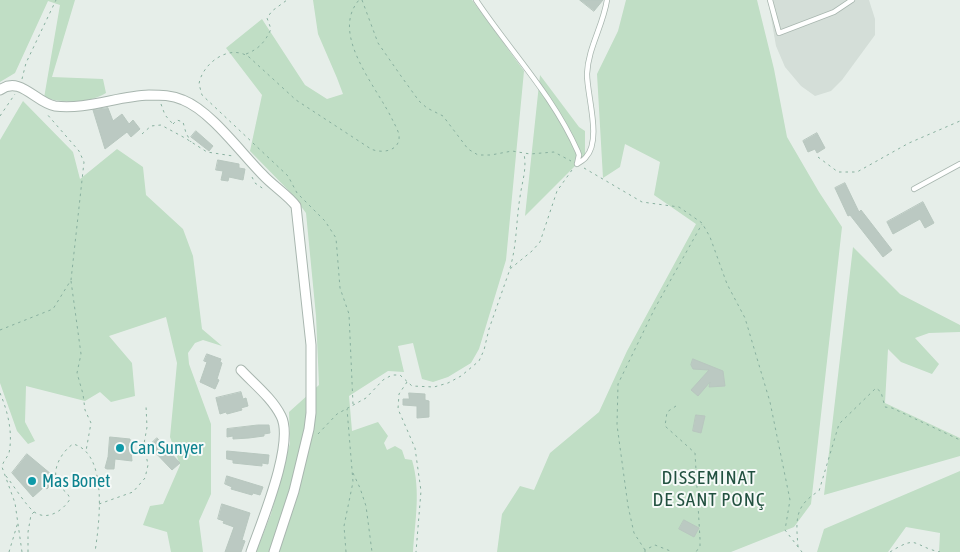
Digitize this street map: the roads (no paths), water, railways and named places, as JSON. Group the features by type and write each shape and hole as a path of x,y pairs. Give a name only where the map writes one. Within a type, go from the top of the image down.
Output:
{"street":[{"path":"0,90 12,86 22,87 53,106 82,106 111,99 159,95 178,98 197,108 264,177 295,203 311,353 313,432 274,552"},
{"path":"241,370 276,407 285,427 282,456 251,552"}],"lane":[{"path":"476,0 562,118 579,155 577,164 587,157 592,147 593,129 587,72 592,47 605,12 607,0"},
{"path":"770,0 779,32 834,12 852,0"},
{"path":"914,189 960,164"}],"place":[{"name":"Can Sunyer","path":"120,448"},
{"name":"Mas Bonet","path":"32,481"}],"district":[{"name":"DISSEMINAT DE SANT PONÇ","path":"709,489"}]}
